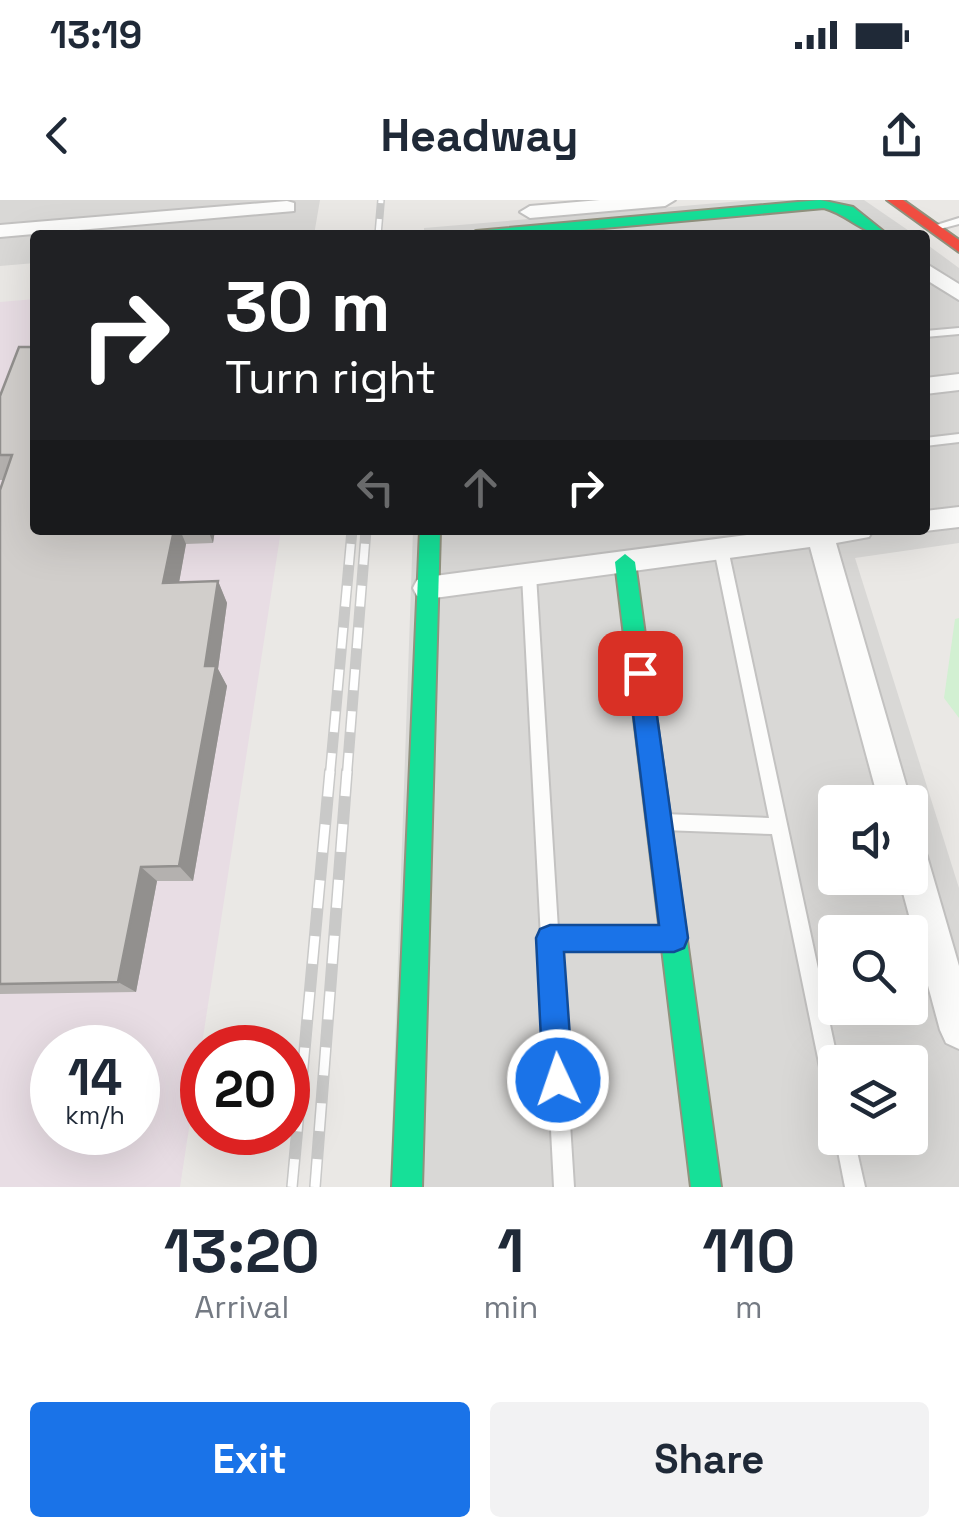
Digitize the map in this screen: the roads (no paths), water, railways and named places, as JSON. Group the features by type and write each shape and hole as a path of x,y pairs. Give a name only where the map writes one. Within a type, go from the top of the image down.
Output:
{"street":[{"path":"489,230 530,214 664,200"},
{"path":"894,200 959,247"},
{"path":"0,231 288,203 283,223 241,230"},
{"path":"530,214 824,204 848,210 874,230"},
{"path":"0,251 30,248"},
{"path":"930,385 959,382"},
{"path":"930,520 959,516"},
{"path":"407,1187 430,535"},
{"path":"427,588 817,535"},
{"path":"838,535 891,785"},
{"path":"625,562 706,1187"},
{"path":"921,895 959,1030"}],"lane":[{"path":"932,228 959,221"},
{"path":"930,334 959,331"},
{"path":"930,441 959,438"},
{"path":"722,549 825,1045"},
{"path":"529,575 564,1187"},
{"path":"659,822 779,826"},
{"path":"550,938 674,938"},
{"path":"848,1155 855,1187"}],"railway":[{"path":"378,230 381,200"},
{"path":"330,774 352,535"},
{"path":"347,774 366,535"},
{"path":"292,1187 330,771"},
{"path":"315,1187 347,771"}]}
